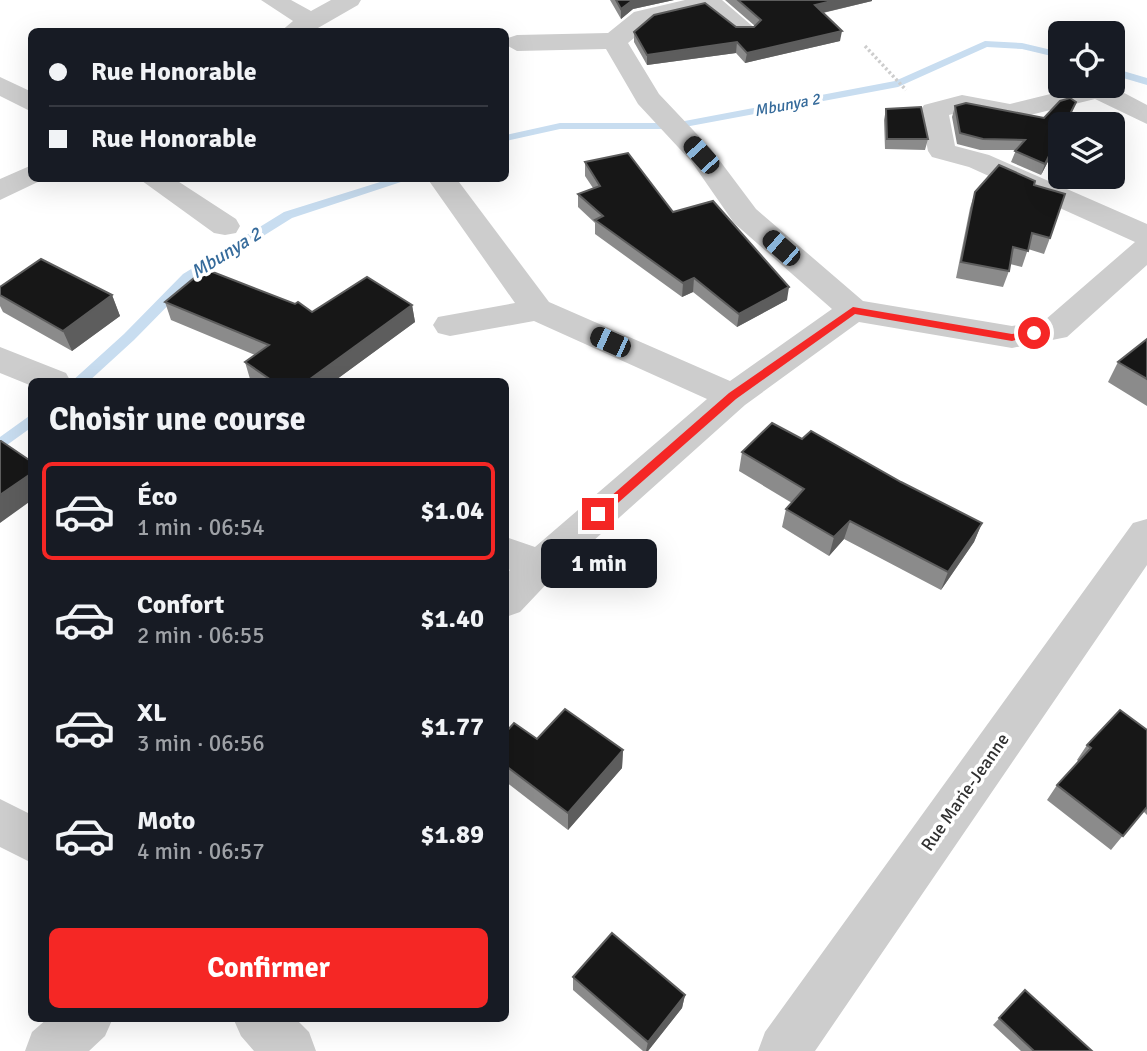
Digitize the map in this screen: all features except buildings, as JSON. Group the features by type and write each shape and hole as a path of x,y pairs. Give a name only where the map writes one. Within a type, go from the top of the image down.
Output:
{"street":[{"path":"273,0 302,26 349,0"},
{"path":"517,43 614,41 643,17 708,1 744,30"},
{"path":"614,41 648,98 701,155 745,216 853,310 1012,337 1055,329 1147,248"},
{"path":"0,85 28,102"},
{"path":"1147,116 1099,90 1010,113 962,103 934,111 942,151 979,161 1147,236"},
{"path":"0,191 28,176"},
{"path":"158,182 226,226"},
{"path":"444,182 537,310 733,396"},
{"path":"450,325 537,310"},
{"path":"509,593 523,558 733,396 853,310"},
{"path":"0,359 45,378"},
{"name":"Rue Marie-Jeanne","path":"784,1051 1141,554"},
{"path":"0,821 28,838"},
{"path":"51,1051 83,1022"},
{"path":"263,1022 290,1051"}],"path":[{"path":"864,46 898,84 934,111"}],"waterway":[{"name":"Mbunya 2","path":"509,137 560,126 674,126 898,84 985,44 1022,46 1048,52"},
{"name":"Mbunya 2","path":"1125,75 1147,82"},
{"name":"Mbunya 2","path":"83,378 129,337 188,277 288,215 394,182"},
{"name":"Mbunya 2","path":"0,445 28,422"}],"route":[{"path":"598,514 733,396 853,310 1012,337 1034,333"}]}
